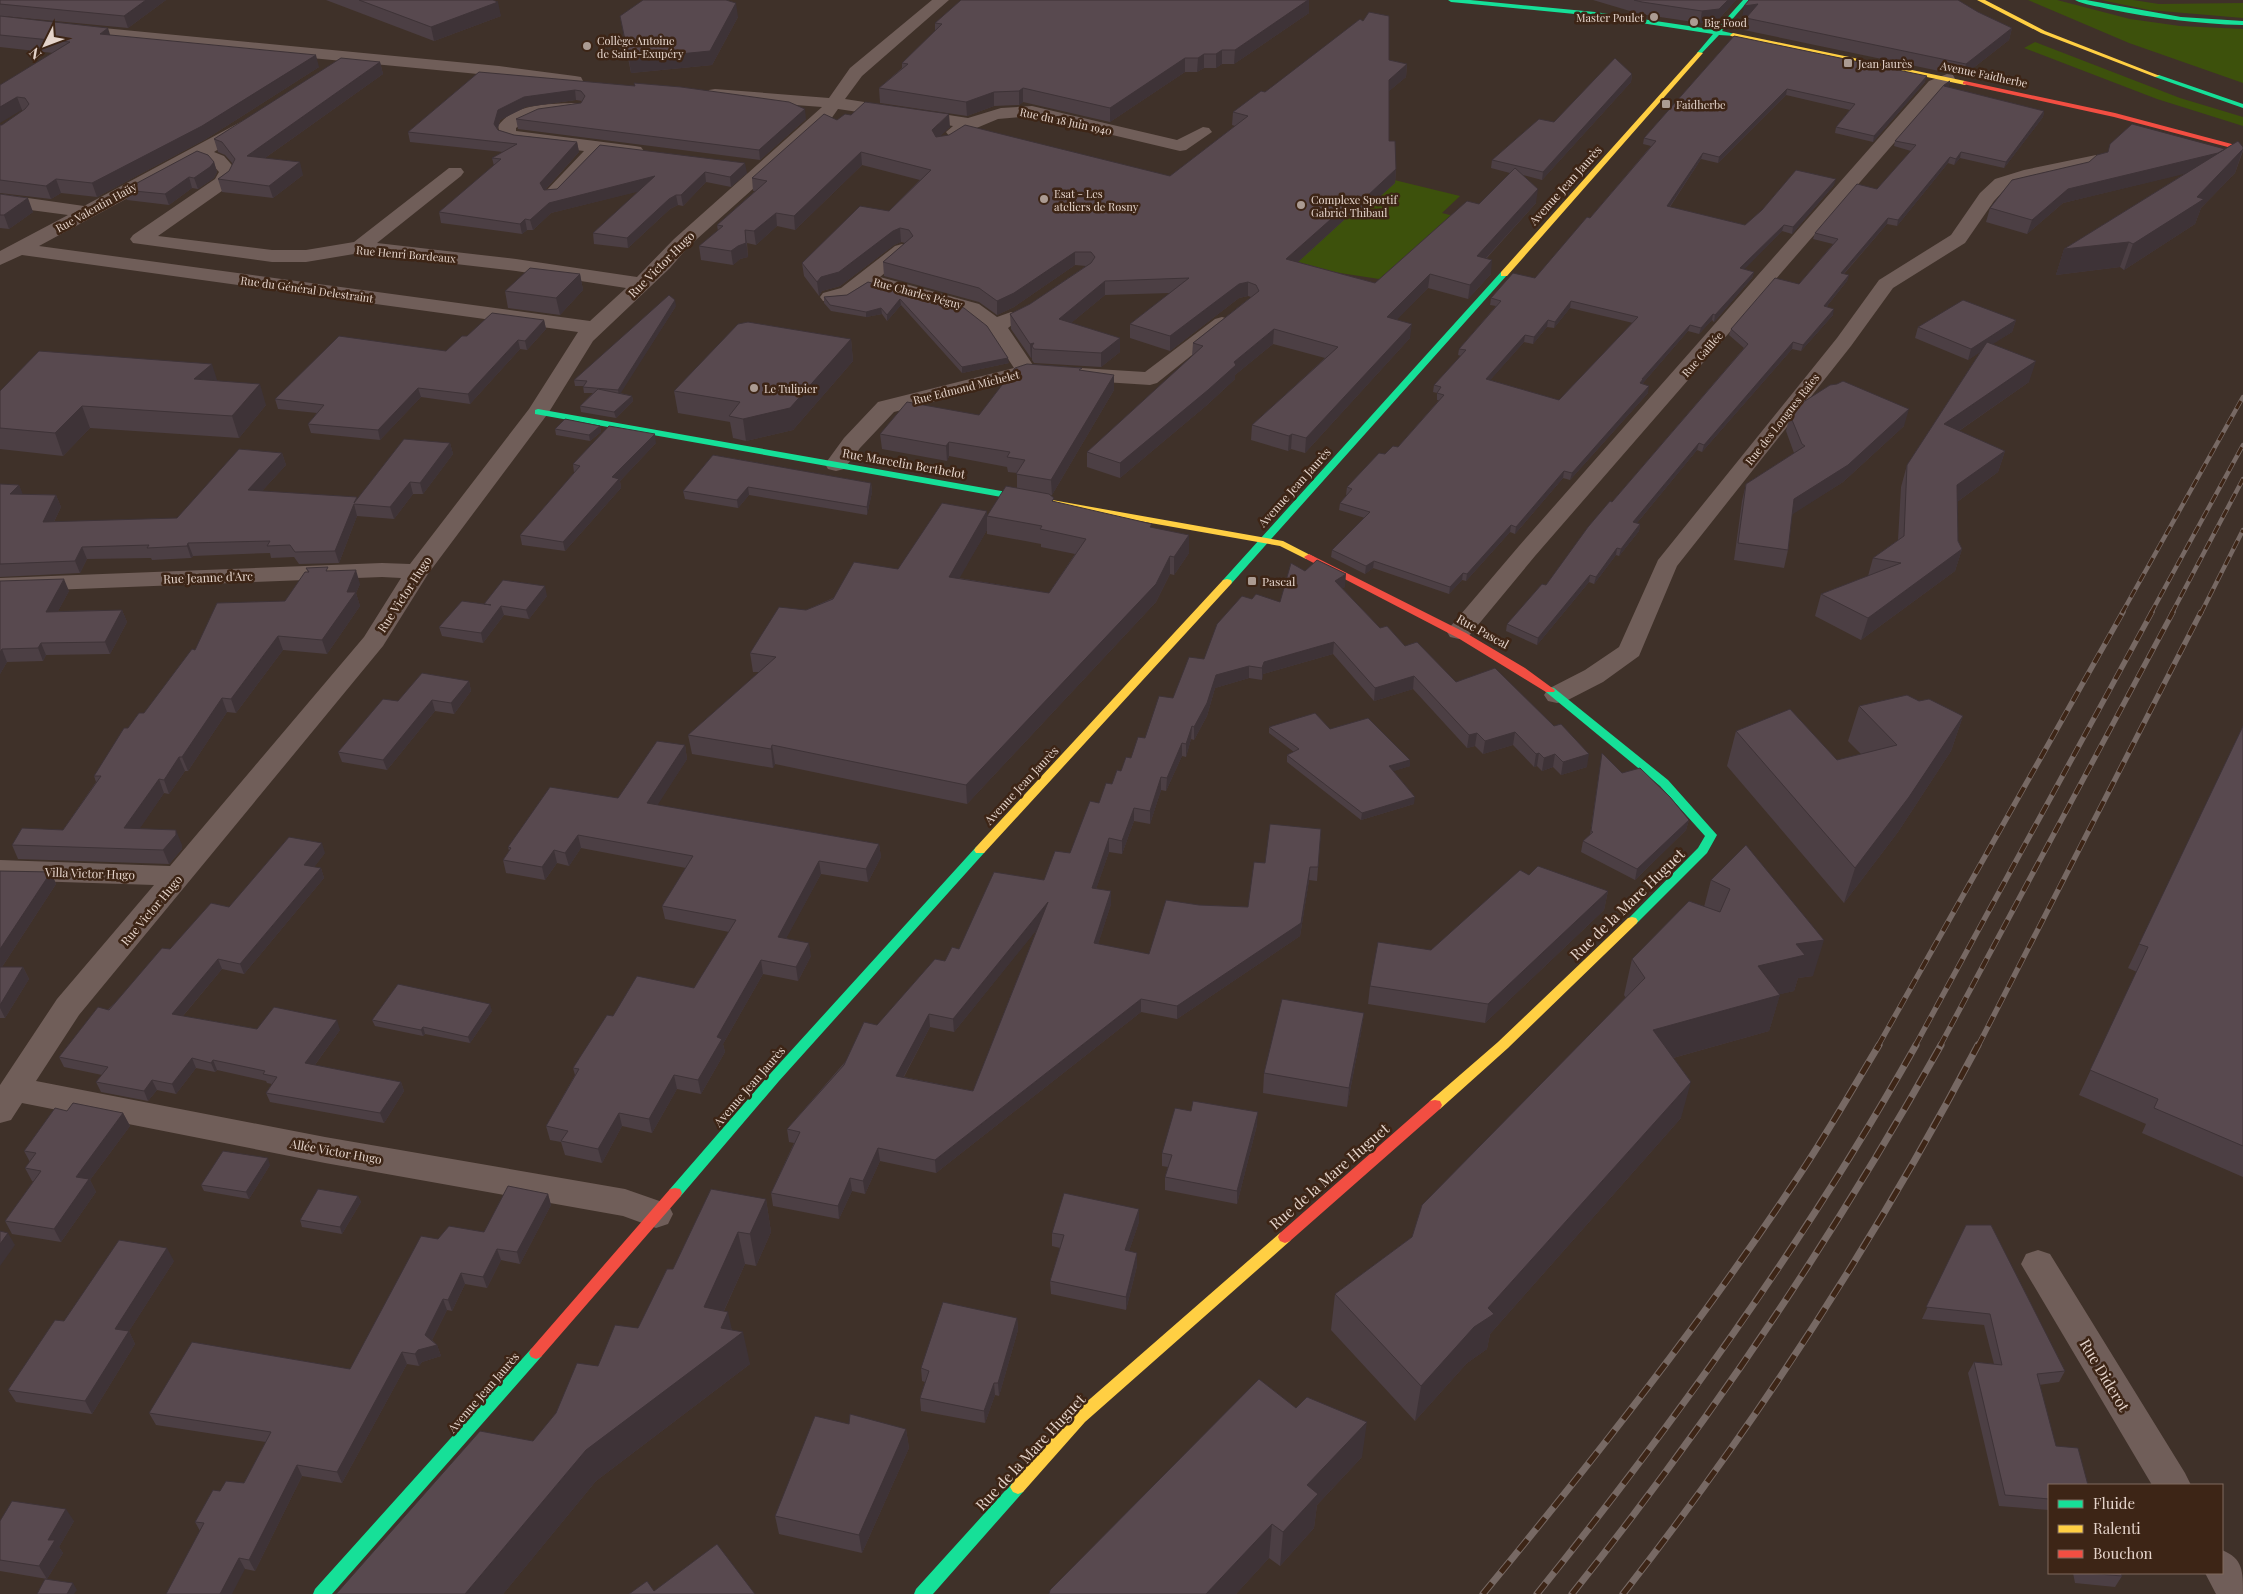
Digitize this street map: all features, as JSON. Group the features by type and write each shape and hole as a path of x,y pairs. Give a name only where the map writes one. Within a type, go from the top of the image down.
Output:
{"main road":[{"name":"Avenue Faidherbe","path":"1451,0 1505,1 1718,32 2115,115 2243,149"},
{"name":"Avenue Jean Jaurès","path":"321,1594 502,1393 774,1078 1265,540 1746,0"},
{"path":"1980,0 2023,24 2074,46 2243,106"},
{"path":"2078,0 2123,11 2168,18 2243,23"},
{"path":"2085,35 2146,59"},
{"name":"Rue Marcelin Berthelot","path":"538,412 1265,540"},
{"name":"Rue Pascal","path":"1265,540 1283,544 1459,632 1506,659 1557,694 1664,783"},
{"name":"Rue de la Mare Huguet","path":"922,1594 1080,1417 1503,1045 1703,850 1710,834 1664,783"}],"street":[{"name":"Rue Victor Hugo","path":"835,104 856,72 941,0"},
{"name":"Rue Victor Hugo","path":"8,1100 68,1007 374,641 416,572 538,412 585,337 664,264 681,243 835,104 863,86 957,6"},
{"path":"0,23 499,71 591,83"},
{"path":"324,74 351,56"},
{"name":"Rue Galilée","path":"1459,632 1527,551 1889,137 1935,85 1947,79"},
{"path":"700,92 835,104 970,124"},
{"path":"576,107 536,110 520,115 507,126 507,134 516,138 656,154"},
{"name":"Rue du 18 Juin 1940","path":"943,144 956,132 990,115 1022,110 1180,146 1203,132"},
{"name":"Rue Valentin Haüy","path":"0,259 199,152 263,114"},
{"path":"552,194 598,146"},
{"name":"Rue Henri Bordeaux","path":"199,152 218,160 228,171 223,182 140,239 272,256 306,256 360,247 516,265 642,284"},
{"name":"Rue des Longues Raies","path":"1557,694 1594,676 1630,651 1666,565 1844,342 1879,291 1904,271 1934,256 1958,239 1994,189 2012,179 2038,172 2072,167 2096,160"},
{"path":"744,164 765,168"},
{"path":"360,247 454,172"},
{"path":"0,200 85,212"},
{"name":"Rue du Général Delestraint","path":"20,249 594,328"},
{"name":"Rue Charles Péguy","path":"830,297 848,292 902,250"},
{"name":"Rue Charles Péguy","path":"865,279 972,308 996,326 1027,372"},
{"path":"996,326 1030,308"},
{"name":"Rue Edmond Michelet","path":"836,464 852,443 886,407 1027,372 1150,379 1240,310"},
{"name":"Rue Jeanne d'Arc","path":"0,585 382,570 416,572"},
{"name":"Villa Victor Hugo","path":"0,870 179,876"},
{"name":"Allée Victor Hugo","path":"8,1100 325,1150 625,1203 656,1214"},
{"name":"Rue Diderot","path":"2038,1264 2171,1484"},
{"path":"2223,1570 2237,1594"}],"green space":[{"path":"2028,0 2057,0 2130,19 2180,26 2243,29 2243,83 2129,43"},
{"path":"2101,0 2133,0 2159,4 2243,3 2243,18 2149,10"},
{"path":"2035,42 2180,98 2243,117 2243,126 2157,99 2024,48"},
{"name":"Complexe Sportif Gabriel Thibaul","path":"1234,141 1460,196 1442,213 1462,218 1392,281 1111,238"}],"building":[{"path":"0,0 146,0 124,16 0,4"},
{"path":"359,0 493,0 498,2 431,27"},
{"path":"643,0 726,0 736,3 710,51 629,59 620,16"},
{"path":"961,0 1308,0 1235,50 1222,50 1216,54 1204,54 1198,58 1185,58 1110,108 1023,88 1019,91 994,92 966,102 879,88 908,64 902,63 942,24 935,23"},
{"path":"1634,0 1728,0 1719,9 1702,11"},
{"path":"1749,0 1958,0 2012,28 1966,64 1746,18 1758,4 1744,6"},
{"path":"1369,12 1389,16 1389,60 1407,64 1389,80 1389,141 1395,141 1396,169 1365,198 1357,196 1286,259 1375,283 1467,201 1479,204 1515,168 1538,189 1477,256 1492,260 1470,285 1430,274 1387,317 1412,324 1306,438 1292,434 1289,436 1252,425 1338,347 1274,329 1234,362 1236,365 1208,390 1120,463 1087,452 1203,346 1193,343 1259,291 1256,285 1248,282 1239,284 1170,336 1130,324 1189,278 1105,281 1059,319 1120,338 1101,353 1034,349 1032,346 1034,343 1030,344 1010,314 1030,304 1091,263 1095,257 1091,252 1075,252 1014,293 997,301 979,288 883,262 913,236 909,230 900,228 893,231 839,272 821,277 817,282 802,263 860,206 889,211 931,170 861,152 794,216 776,213 754,231 745,230 746,243 731,251 699,246 723,226 717,225 767,181 752,178 824,114 837,120 845,114 851,115 865,102 949,114 932,130 936,137 949,135 965,125 1170,176 1248,116 1233,112 1261,91 1265,92 1360,19 1363,21"},
{"path":"0,16 108,28 100,34 316,55 202,126 92,183 56,179 46,186 0,180 0,125 25,109 29,104 25,98 17,97 0,107 0,85 70,42 0,35"},
{"path":"1734,36 1927,76 1874,136 1836,127 1855,104 1787,89 1719,157 1703,153 1667,206 1745,225 1762,210 1796,170 1836,179 1793,227 1784,225 1740,268 1754,272 1701,328 1690,325 1642,379 1640,383 1649,386 1572,473 1564,471 1516,527 1511,525 1467,574 1463,573 1450,587 1374,561 1366,566 1332,550 1370,512 1340,503 1352,489 1347,487 1379,453 1385,454 1393,446 1398,447 1444,395 1437,393 1441,387 1434,385 1466,350 1459,349 1501,301 1491,298 1513,273 1535,278 1587,217 1590,218 1656,141 1644,138","holes":["1571,301 1638,317 1559,400 1486,379 1525,335 1534,337 1548,320 1555,322"]},
{"path":"341,58 380,62 247,156 300,162 269,186 218,179 229,171 235,159 222,142 214,139"},
{"path":"1615,58 1632,74 1543,172 1492,160 1539,119 1554,122"},
{"path":"479,72 635,86 634,83 681,87 789,102 805,109 759,150 516,119 538,109 581,103 585,96 581,91 575,90 524,97 498,110 494,124 498,130 514,135 577,142 540,183 544,190 557,189 600,145 745,163 730,177 705,172 681,195 676,195 669,199 627,238 593,233 655,176 549,203 530,220 525,219 520,224 439,212 501,159 492,158 517,144 408,132"},
{"path":"1950,81 1944,86 2044,111 2006,162 1961,152 1956,159 1950,157 1898,220 1888,218 1841,273 1849,275 1824,306 1834,309 1803,345 1793,342 1704,445 1699,443 1633,522 1640,524 1621,549 1617,548 1596,577 1590,575 1538,638 1507,624 1542,584 1546,585 1588,527 1610,501 1612,502 1748,344 1731,329 1775,278 1799,284 1838,239 1815,233 1857,184 1877,189 1916,145 1895,141 1944,85"},
{"path":"2132,124 2225,149 2218,153 2068,189 2032,220 1990,208 2012,180 2089,162 2097,155 2108,152 2110,144"},
{"path":"2238,141 2243,149 2197,197 2204,199 2133,244 2129,242 2064,249"},
{"path":"197,151 208,155 214,162 194,178 189,177 165,194 124,190"},
{"path":"0,194 28,198 4,215 0,215"},
{"path":"530,268 580,274 556,298 505,291"},
{"path":"868,282 964,308 987,326 1008,358 962,367 900,299 887,315 881,308 866,312 830,305 824,297 847,295"},
{"path":"669,295 675,300 618,390 583,387 587,381 574,380"},
{"path":"1963,300 2016,320 1971,349 1918,327"},
{"path":"492,313 544,320 525,341 518,340 468,394 418,388 378,430 308,424 324,405 275,399 339,336 446,351 462,336 467,336"},
{"name":"Le Tulipier","path":"748,322 851,339 790,408 743,419 729,416 740,402 674,391 738,324"},
{"path":"1987,342 2036,361 1944,424 2005,451 1957,485 1958,541 1962,549 1868,618 1821,594 1901,563 1873,558 1904,536 1907,465"},
{"path":"39,351 212,364 194,379 260,384 232,416 82,406 55,433 0,428 0,391"},
{"path":"1027,364 1082,368 1079,370 1114,375 1051,480 1016,474 1025,460 1007,457 1010,452 949,442 946,446 880,434 907,402 979,415 1015,368"},
{"path":"1843,381 1909,409 1848,465 1794,499 1788,550 1738,543 1746,484 1805,446 1802,444 1790,415 1797,406 1830,385"},
{"path":"598,389 632,396 614,412 580,406"},
{"path":"565,419 600,426 589,435 555,429"},
{"path":"609,426 655,434 612,477 619,479 563,542 520,535 580,466 573,464"},
{"path":"404,439 450,443 420,483 410,482 390,507 354,504 335,551 295,552 290,545 267,546 270,541 188,543 187,546 147,548 149,545 82,547 75,561 0,564 0,484 19,485 10,494 56,495 43,522 177,518 239,449 282,453 248,490 357,497 354,503"},
{"path":"713,455 871,483 867,507 748,487 737,500 683,491"},
{"path":"1006,486 1049,494 1054,498 1052,501 1152,524 1150,527 1189,535 1174,557 1170,556 1156,584 966,785 772,745 771,749 688,735 776,657 750,653 779,607 806,610 833,599 854,562 898,569 942,503 987,511 949,577 1049,593 1086,539 1040,529 1042,526 987,516"},
{"path":"1317,560 1346,574 1335,581 1380,628 1387,626 1405,646 1417,642 1456,682 1495,668 1554,726 1561,724 1589,754 1563,762 1555,754 1544,758 1539,753 1536,754 1515,732 1485,741 1477,733 1469,735 1414,676 1375,688 1334,642 1264,662 1262,668 1249,666 1216,675 1207,703 1194,727 1192,726 1186,744 1182,743 1167,778 1161,777 1150,811 1134,808 1122,841 1109,838 1092,888 1111,891 1094,943 1149,954 1166,900 1199,905 1248,907 1254,862 1265,863 1270,824 1321,829 1318,867 1310,867 1301,923 1177,1006 1141,999 935,1160 878,1148 863,1181 850,1178 838,1206 771,1193 800,1132 787,1129 844,1065 864,1022 877,1025 935,959 945,961 952,947 959,949 994,872 1044,880 1055,851 1070,853 1090,801 1099,803 1106,783 1112,784 1117,770 1121,771 1126,757 1131,758 1138,737 1145,738 1159,696 1173,698 1189,657 1204,659 1217,624 1242,596 1252,599 1256,594 1280,602 1291,563 1305,571","holes":["1048,902 973,1091 896,1076 929,1014 953,1019"]},
{"path":"328,567 326,571 356,570 347,592 356,592 322,640 278,636 231,699 222,698 182,757 179,757 164,780 159,779 124,828 176,830 176,835 163,850 12,845 22,828 63,830 101,776 94,776 124,728 128,728 139,713 144,713 192,649 195,650 217,603 285,601 305,572 309,572 306,568"},
{"path":"64,579 46,612 122,610 105,642 41,643 38,648 2,649 0,652 0,581"},
{"path":"503,580 545,586 526,610 501,606 481,633 439,627 462,601 491,605 484,604"},
{"path":"422,673 469,681 451,703 432,700 383,760 338,752 383,699 398,701"},
{"path":"1907,695 1919,701 1929,699 1963,716 1909,797 1855,868 1736,731 1790,709 1837,760 1897,745 1859,706"},
{"path":"1315,713 1330,729 1368,718 1410,760 1389,766 1415,797 1362,813 1287,755 1299,749 1269,727"},
{"path":"2243,726 2243,1146 2154,1108 2158,1099 2090,1070 2148,947 2139,944"},
{"path":"657,741 685,745 647,803 879,844 866,869 819,861 778,937 809,943 796,967 761,960 717,1037 722,1039 698,1080 674,1075 649,1119 619,1113 598,1149 561,1141 568,1131 546,1126 579,1069 573,1068 607,1015 613,1016 637,976 694,988 736,920 662,906 693,856 578,835 565,853 554,850 542,867 503,860 511,848 508,847 550,787 618,798"},
{"path":"1602,753 1622,773 1640,768 1670,797 1689,820 1637,869 1583,841 1593,832 1591,831"},
{"path":"289,837 322,843 304,865 321,868 240,964 218,959 172,1014 257,1029 274,1007 337,1020 305,1063 401,1082 380,1113 266,1093 277,1077 263,1074 265,1071 213,1060 211,1063 192,1058 172,1084 152,1080 144,1091 96,1082 108,1067 59,1057 98,1007 109,1010 162,948 170,949 211,903 229,907"},
{"path":"1746,845 1824,940 1796,944 1805,955 1758,966 1780,995 1653,1030 1691,1082 1488,1308 1494,1314 1474,1327 1421,1386 1335,1294 1412,1237 1422,1205 1645,978 1632,959 1689,901 1720,912 1730,889 1711,880"},
{"path":"1538,866 1608,891 1488,1004 1370,986 1378,942 1431,950 1520,870 1529,875"},
{"path":"0,871 51,872 0,949"},
{"path":"0,967 23,967 0,1005"},
{"path":"398,984 490,1004 468,1037 423,1027 421,1030 372,1020"},
{"path":"1282,999 1364,1013 1349,1088 1264,1073"},
{"path":"1193,1101 1258,1112 1237,1191 1165,1177 1172,1155 1162,1153 1175,1108 1191,1111"},
{"path":"73,1103 123,1113 76,1177 89,1179 54,1229 5,1221 41,1171 25,1168 36,1153 24,1151 55,1108 67,1111"},
{"path":"223,1151 268,1158 246,1192 201,1185"},
{"path":"508,1186 548,1194 517,1252 497,1249 483,1277 461,1273 448,1300 443,1299 425,1335 437,1345 418,1350 415,1354 402,1352 337,1472 297,1465 249,1560 239,1558 220,1594 166,1594 204,1523 195,1522 213,1490 220,1491 226,1481 244,1483 271,1432 149,1413 192,1342 350,1369 421,1236 438,1239 449,1226 484,1232"},
{"path":"318,1189 358,1196 340,1227 300,1220"},
{"path":"711,1189 766,1199 750,1234 738,1232 704,1307 728,1312 721,1328 743,1332 586,1450 465,1594 336,1594 480,1431 533,1441 556,1413 577,1363 598,1366 615,1325 638,1328 667,1269 673,1269"},
{"path":"1064,1193 1139,1209 1125,1250 1137,1253 1126,1297 1050,1281 1064,1235 1052,1233"},
{"path":"1966,1225 1991,1225 2065,1371 2037,1374 2056,1446 2078,1448 2088,1484 2048,1484 2048,1499 2005,1495 1974,1362 2002,1365 1990,1314 1926,1307"},
{"path":"0,1231 8,1233 0,1244"},
{"path":"119,1240 167,1248 115,1329 129,1331 85,1401 8,1390 55,1320 64,1321"},
{"path":"943,1302 1017,1318 998,1383 994,1383 984,1411 920,1398 929,1371 921,1368"},
{"path":"1259,1379 1296,1408 1307,1397 1367,1422 1307,1485 1318,1494 1283,1532 1272,1524 1206,1594 1049,1594 1050,1590"},
{"path":"850,1414 906,1429 859,1535 775,1516 815,1416 849,1424"},
{"path":"12,1501 66,1509 48,1540 55,1540 39,1566 0,1560 0,1521"},
{"path":"717,1544 755,1594 629,1594 647,1581 654,1591"},
{"path":"2099,1574 2121,1574 2122,1576"},
{"path":"45,1579 73,1583 67,1594 37,1594"}],"railway":[{"path":"2122,613 2243,397"},
{"path":"2151,613 2243,445"},
{"path":"2172,613 2243,479"},
{"path":"2201,613 2243,530"},
{"path":"1878,1046 2123,612"},
{"path":"1915,1046 2152,612"},
{"path":"1940,1046 2173,612"},
{"path":"1978,1046 2201,612"},
{"path":"1483,1594 1566,1492 1687,1336 1763,1229 1810,1158 1879,1045"},
{"path":"1537,1594 1640,1463 1738,1327 1830,1188 1916,1045"},
{"path":"1572,1594 1673,1462 1768,1327 1857,1188 1941,1045"},
{"path":"1623,1594 1721,1463 1813,1327 1898,1188 1978,1045"}],"traffic: fast":[{"path":"1451,0 1595,14 1733,35"},
{"path":"1700,53 1746,0"},
{"path":"2078,0 2160,16 2222,23 2243,23"},
{"path":"2157,76 2243,106"},
{"path":"1227,582 1504,274"},
{"path":"538,412 1007,495"},
{"path":"1550,690 1664,783 1711,835 1703,850 1632,921"},
{"path":"675,1193 774,1078 980,850"},
{"path":"321,1594 536,1353"},
{"path":"922,1594 1018,1487"}],"traffic: slow":[{"path":"1980,0 2043,32 2157,76"},
{"path":"1733,35 1965,83"},
{"path":"1504,274 1700,53"},
{"path":"1007,495 1283,544 1309,557"},
{"path":"980,850 1227,582"},
{"path":"1435,1105 1503,1045 1632,921"},
{"path":"1018,1487 1080,1417 1285,1237"}],"traffic: jam":[{"path":"1965,83 2115,115 2243,149"},
{"path":"1309,557 1462,635 1550,690"},
{"path":"1285,1237 1435,1105"},
{"path":"536,1353 675,1193"}],"place":[{"name":"Master Poulet","path":"1654,17"},
{"name":"Big Food","path":"1694,22"},
{"name":"Collège Antoine de Saint-Exupéry","path":"587,46"},
{"name":"Jean Jaurès","path":"1848,63"},
{"name":"Faidherbe","path":"1666,104"},
{"name":"Esat - Les ateliers de Rosny","path":"1044,199"},
{"name":"Complexe Sportif Gabriel Thibaul","path":"1301,205"},
{"name":"Le Tulipier","path":"754,388"},
{"name":"Pascal","path":"1252,581"}]}
